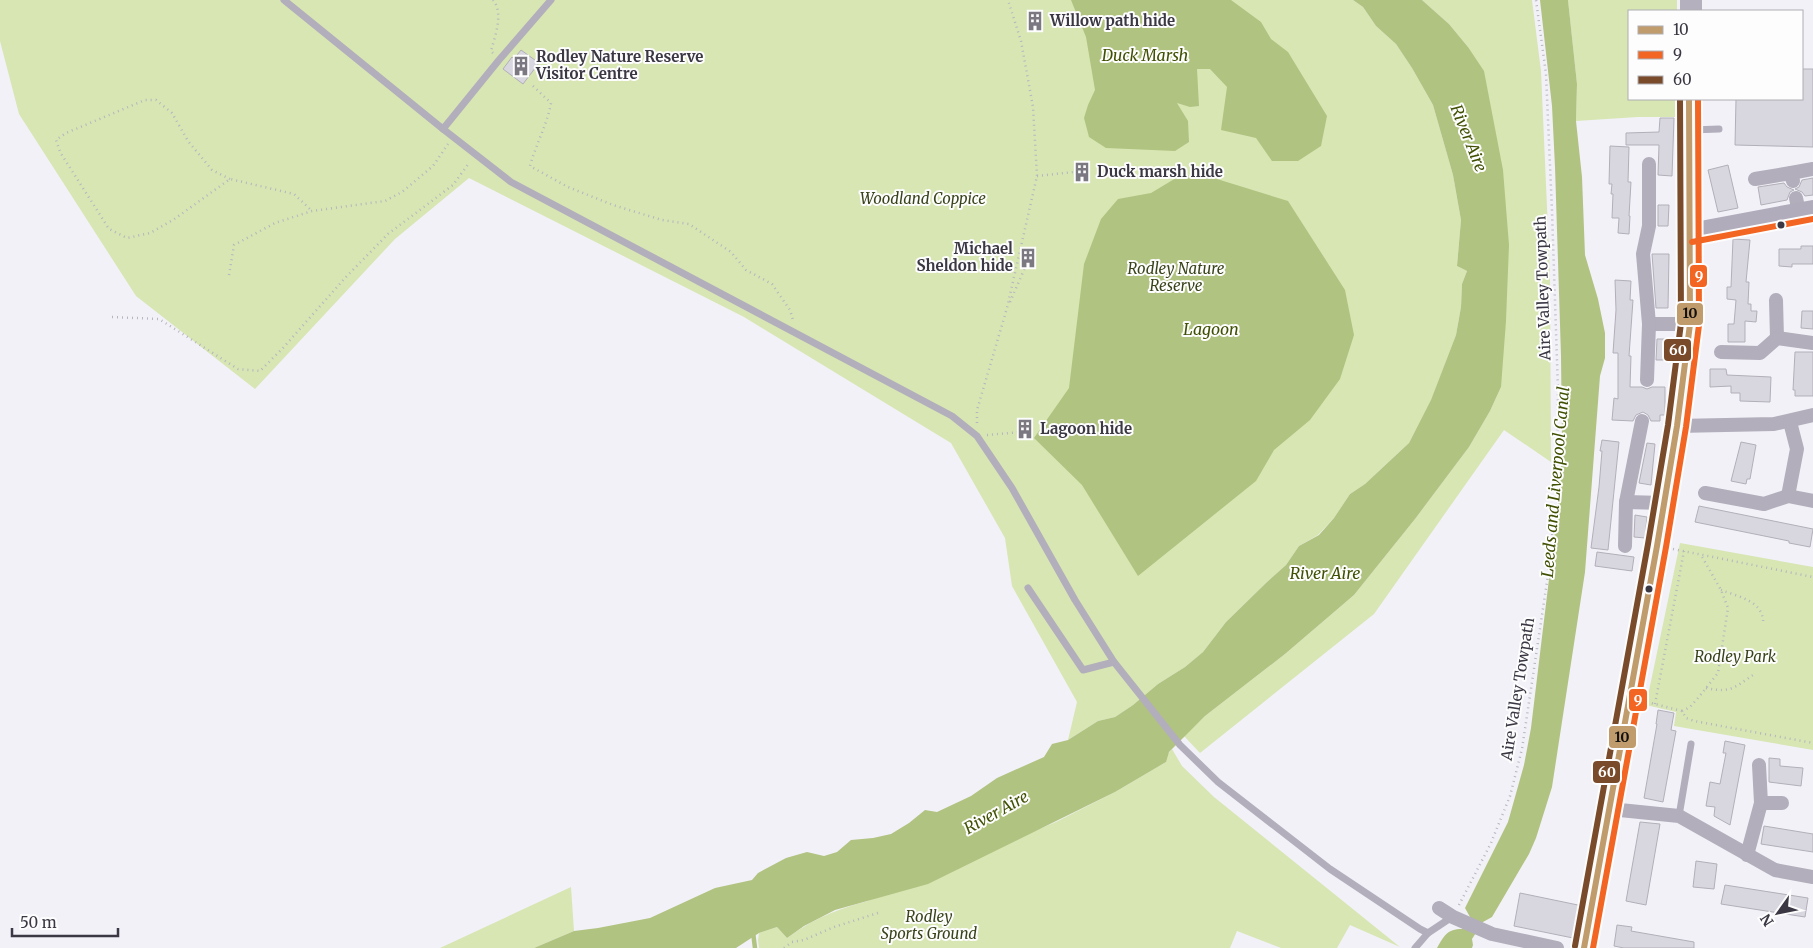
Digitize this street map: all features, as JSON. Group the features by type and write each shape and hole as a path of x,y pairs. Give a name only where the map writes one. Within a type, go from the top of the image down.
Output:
{"main road":[{"path":"1584,948 1657,546 1677,426 1690,324 1689,100"}],"street":[{"path":"1647,380 1648,324 1643,254 1650,226 1649,164"},
{"path":"1755,179 1792,177 1813,169"},
{"path":"1690,233 1803,206"},
{"path":"1776,300 1777,338"},
{"path":"1648,324 1690,324"},
{"path":"1721,352 1760,353 1777,338 1813,343"},
{"path":"1677,426 1774,424 1790,422 1813,415"},
{"path":"1625,546 1626,502 1642,421"},
{"path":"1788,496 1796,448 1790,422"},
{"path":"1705,493 1764,504 1788,496 1813,501"},
{"path":"1626,502 1663,503"},
{"path":"1747,855 1761,803 1759,766"},
{"path":"1761,803 1782,803"},
{"path":"1610,809 1679,816 1775,870 1813,877"},
{"path":"1439,908 1458,919 1492,934 1557,948"}],"lane":[{"path":"284,0 511,182 952,416 977,436 1012,488 1075,600 1114,662 1180,745 1218,782 1330,869 1428,933"},
{"path":"443,129 551,0"},
{"path":"1689,130 1718,129"},
{"path":"1028,588 1083,670 1114,662"},
{"path":"1679,816 1690,744"},
{"path":"1414,948 1428,933 1458,919"}],"path":[{"path":"493,0 498,5 497,24 491,51 499,60"},
{"path":"1008,0 1021,41 1033,107 1037,176 1007,308 977,410 977,436 1021,432"},
{"name":"Aire Valley Towpath","path":"1466,893 1491,843 1510,796 1522,749 1548,575 1557,487 1558,391 1552,211 1546,74 1536,0"},
{"path":"533,86 551,103 547,121 534,150 530,166 568,187 613,205 662,220 689,224 731,252 746,270 772,284 790,310 799,335"},
{"path":"230,179 173,220 150,233 127,238 109,229 60,152 56,140 66,133 145,100 156,100 172,113 188,141 212,170 230,179 294,194 312,211"},
{"path":"229,275 234,245 275,222 312,211 385,201 402,192 433,166 454,137"},
{"path":"112,317 159,319 238,369 260,371 388,234 453,185 476,154"},
{"path":"1037,176 1074,172 1078,176 1080,174"},
{"path":"1007,308 1027,263"},
{"path":"1701,555 1722,590 1728,608 1718,673 1690,707 1682,711 1655,704 1684,551 1813,576"},
{"path":"1722,590 1756,605 1763,614 1763,625"},
{"path":"1706,688 1720,692 1729,690 1756,673"},
{"path":"1682,711 1686,718 1694,721 1813,743"},
{"path":"784,948 792,942 804,940 834,927 881,912"}],"green space":[{"name":"Rodley Nature Reserve","path":"0,0 1353,0 1363,7 1376,26 1396,44 1433,105 1453,175 1461,220 1457,266 1467,271 1462,284 1461,307 1456,335 1431,401 1409,443 1365,484 1350,494 1334,518 1318,535 1299,546 1286,565 1226,622 1203,652 1115,717 1098,721 1068,740 1077,702 1012,586 1005,538 951,443 744,317 469,178 395,239 255,389 136,296 19,114 0,41"},
{"path":"1422,0 1532,0 1541,71 1550,275 1551,462 1504,430 1374,614 1200,753 1184,736 1205,716 1285,654 1354,595 1415,519 1469,447 1490,411 1501,387 1468,47 1449,24"},
{"path":"1568,0 1677,0 1677,10 1628,10 1628,100 1678,100 1678,117 1638,117 1576,121 1577,84"},
{"name":"Rodley Park","path":"1680,543 1813,567 1813,750 1674,726 1676,712 1646,705"},
{"name":"Rodley Sports Ground","path":"1172,749 1182,766 1214,797 1400,947 1350,925 1337,948 1281,948 1237,931 1230,948 759,948 759,933 777,927 787,938 826,915 868,901 1056,822 1115,792 1166,762 1166,756"},
{"path":"571,887 574,931 534,948 440,948"}],"water":[{"name":"Duck Marsh","path":"1071,0 1231,0 1261,22 1271,39 1288,52 1327,116 1321,146 1298,161 1272,161 1256,138 1221,130 1227,87 1210,69 1197,69 1199,106 1190,107 1177,103 1188,121 1189,142 1175,151 1106,148 1089,137 1084,118 1095,90 1086,37"},
{"name":"River Aire","path":"1353,0 1422,0 1449,24 1468,47 1484,71 1503,170 1509,245 1501,387 1490,411 1469,447 1415,519 1354,595 1285,654 1205,716 1169,752 1166,762 1115,792 928,884 835,910 804,926 787,938 777,927 759,933 736,948 534,948 574,931 650,918 715,888 752,880 758,873 786,858 807,852 824,856 837,852 851,840 891,834 925,810 937,812 971,796 997,778 1044,757 1052,744 1068,740 1098,721 1115,717 1203,652 1226,622 1286,565 1299,546 1319,535 1334,518 1350,494 1365,484 1409,443 1431,400 1456,335 1461,307 1462,284 1467,271 1457,266 1461,220 1453,175 1433,105 1396,44 1376,26 1363,7"},
{"path":"1540,0 1568,0 1577,84 1576,121 1582,177 1585,255 1598,299 1605,333 1605,358 1600,376 1585,572 1552,787 1536,838 1529,854 1492,917 1483,922 1472,939 1472,948 1437,948 1446,934 1453,930 1462,929 1470,917 1465,908 1508,822 1524,765 1531,728 1560,488 1562,442 1561,356 1555,167 1552,106"},
{"name":"Lagoon","path":"1181,175 1204,175 1288,201 1345,290 1354,335 1340,379 1310,420 1274,450 1256,481 1138,576 1082,485 1034,438 1069,388 1084,264 1101,219 1118,199 1151,193"}],"building":[{"name":"Rodley Nature Reserve Visitor Centre","path":"521,50 539,63 523,84 503,69 512,57 514,59"},
{"path":"1803,69 1813,69 1813,147 1735,145 1736,100 1803,100"},
{"path":"1660,118 1674,118 1672,176 1658,175 1659,145 1626,145 1626,133 1659,132"},
{"path":"1610,146 1629,147 1628,182 1631,182 1629,234 1618,233 1619,218 1612,218 1613,194 1611,194 1612,184 1609,184"},
{"path":"1728,165 1738,208 1718,212 1708,170"},
{"path":"1813,178 1813,195 1805,196 1802,192 1795,189 1799,187 1802,180"},
{"path":"1784,183 1787,187 1794,190 1790,192 1787,200 1761,205 1758,187"},
{"path":"1658,205 1669,205 1668,226 1658,226"},
{"path":"1733,239 1750,240 1746,282 1749,282 1748,304 1751,304 1751,311 1757,311 1756,322 1745,321 1745,342 1728,342 1728,324 1734,324 1736,300 1727,299 1727,287 1731,287"},
{"path":"1801,246 1813,246 1813,264 1792,264 1792,267 1779,266 1779,249 1801,249"},
{"path":"1652,254 1669,254 1668,308 1656,308"},
{"path":"1615,280 1631,281 1630,300 1633,300 1629,356 1631,356 1630,387 1647,389 1665,387 1665,415 1660,415 1660,421 1651,421 1648,415 1643,412 1636,415 1633,421 1612,420 1614,398 1618,399 1618,353 1613,353 1616,310"},
{"path":"1802,311 1813,311 1813,329 1801,328"},
{"path":"1657,339 1665,339 1665,360 1656,360"},
{"path":"1795,352 1813,352 1813,396 1795,396 1795,390 1793,390"},
{"path":"1710,369 1726,369 1727,375 1771,377 1770,402 1740,401 1740,393 1731,393 1731,386 1710,387"},
{"path":"1602,440 1619,442 1608,550 1591,548 1599,487"},
{"path":"1741,442 1756,445 1750,479 1747,479 1746,484 1731,481"},
{"path":"1647,443 1655,444 1651,485 1639,483"},
{"path":"1699,506 1813,529 1810,547 1695,522"},
{"path":"1635,515 1647,517 1645,538 1634,537"},
{"path":"1597,552 1634,557 1632,571 1595,566"},
{"path":"1658,710 1674,713 1671,730 1676,731 1663,802 1644,798"},
{"path":"1725,741 1745,745 1730,825 1714,816 1715,807 1706,806 1710,782 1720,784 1726,753 1723,753"},
{"path":"1769,758 1780,759 1780,766 1803,768 1801,786 1769,782"},
{"path":"1640,822 1660,824 1646,905 1626,901"},
{"path":"1764,826 1813,834 1813,852 1761,844"},
{"path":"1696,861 1717,864 1714,889 1693,887"},
{"path":"1725,885 1808,898 1805,917 1721,904"},
{"path":"1520,893 1578,905 1573,938 1514,926"},
{"path":"1617,925 1632,927 1631,931 1694,942 1694,948 1624,948 1614,946"}],"waterway":[{"path":"753,932 755,948"}],"transit line":[{"name":"60","path":"1575,946 1648,544 1668,425 1681,323 1680,100"},
{"name":"10","path":"1584,948 1657,546 1677,426 1690,324 1689,100"},
{"name":"9","path":"1593,948 1666,547 1686,427 1699,325 1698,100"},
{"name":"9","path":"1692,242 1813,219"}],"place":[{"name":"Willow path hide","path":"1035,21"},
{"name":"Rodley Nature Reserve Visitor Centre","path":"521,66"},
{"name":"Duck marsh hide","path":"1082,172"},
{"name":"Michael Sheldon hide","path":"1028,258"},
{"name":"Lagoon hide","path":"1025,429"}],"park label":[{"name":"Woodland Coppice","path":"923,199"}],"water label":[{"name":"Leeds and Liverpool Canal","path":"1555,482"}]}
